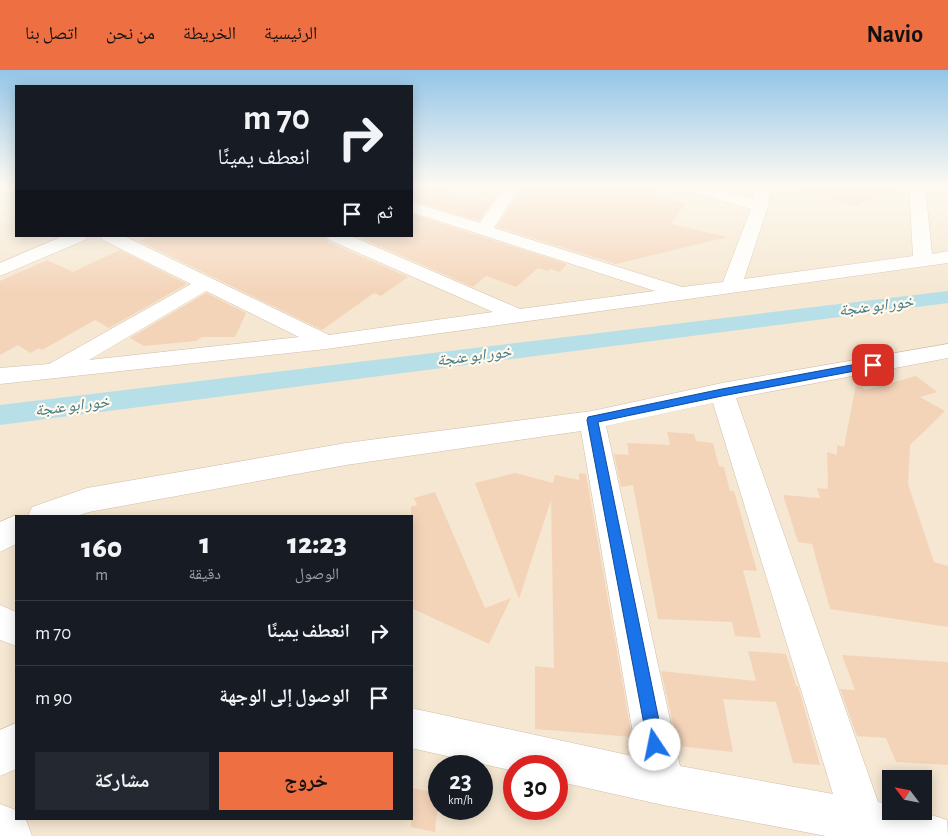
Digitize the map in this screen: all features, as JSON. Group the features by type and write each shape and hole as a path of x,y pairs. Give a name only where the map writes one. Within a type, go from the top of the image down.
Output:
{"street":[{"path":"456,221 682,293"},
{"path":"484,230 490,221"},
{"path":"731,287 755,221"},
{"path":"920,221 923,260"},
{"path":"0,270 77,237"},
{"path":"111,237 326,342"},
{"path":"337,237 519,316"},
{"path":"0,376 49,373 226,351 326,342 948,258"},
{"path":"49,373 205,284"},
{"path":"46,515 88,500 346,454 592,420 722,392 948,351"},
{"path":"722,392 863,821"},
{"path":"592,420 663,784"},
{"path":"0,538 15,529"},
{"path":"0,622 15,630"},
{"path":"413,728 663,784 863,821 930,836"},
{"path":"0,756 15,744"},
{"path":"0,826 10,836"}],"shaded area":[{"path":"0,221 15,221 15,237 413,237 413,221 948,221 948,836 0,836"}],"building":[{"path":"413,221 432,221 567,264 560,272 538,268 516,287 486,276 473,287 358,237 413,237"},
{"path":"501,221 673,221 671,224 728,237 616,264 497,227"},
{"path":"148,237 325,237 328,242 408,277 381,296 374,293 322,330 139,241"},
{"path":"120,250 187,284 109,328 95,320 42,350 39,348 30,353 18,345 0,355 0,281 47,260 73,272"},
{"path":"206,293 246,313 235,337 202,337 196,341 144,346 130,338"},
{"path":"916,376 937,392 920,397 945,411 910,445 908,484 934,562 948,566 948,627 830,609 812,544 798,542 783,495 820,498 817,488 828,489 827,452 837,455 837,445 844,447 856,384 866,390"},
{"path":"667,432 694,434 696,441 713,443 719,466 724,467 730,491 734,491 757,571 743,570 761,638 735,636 732,622 658,619 633,485 621,487 614,454 629,455 627,443 670,445"},
{"path":"515,473 553,483 555,475 579,480 579,473 586,474 632,737 535,729 535,666 554,668 551,500 519,599 475,483"},
{"path":"435,492 485,608 511,598 489,644 413,609 413,515 411,515 411,507 417,505 414,498"},
{"path":"748,651 786,654 796,686 798,686 820,765 793,763 776,702 723,699 733,752 678,746 661,671 756,681"},
{"path":"842,655 948,662 948,765 896,762 886,738 857,736 840,689 855,690"},
{"path":"413,788 428,791 428,820 436,820 435,832 411,827 411,820 413,820"}],"waterway":[{"name":"خور ابو عنجة","path":"0,415 948,297"}],"route":[{"path":"655,745 592,420 722,392 873,365"}]}
